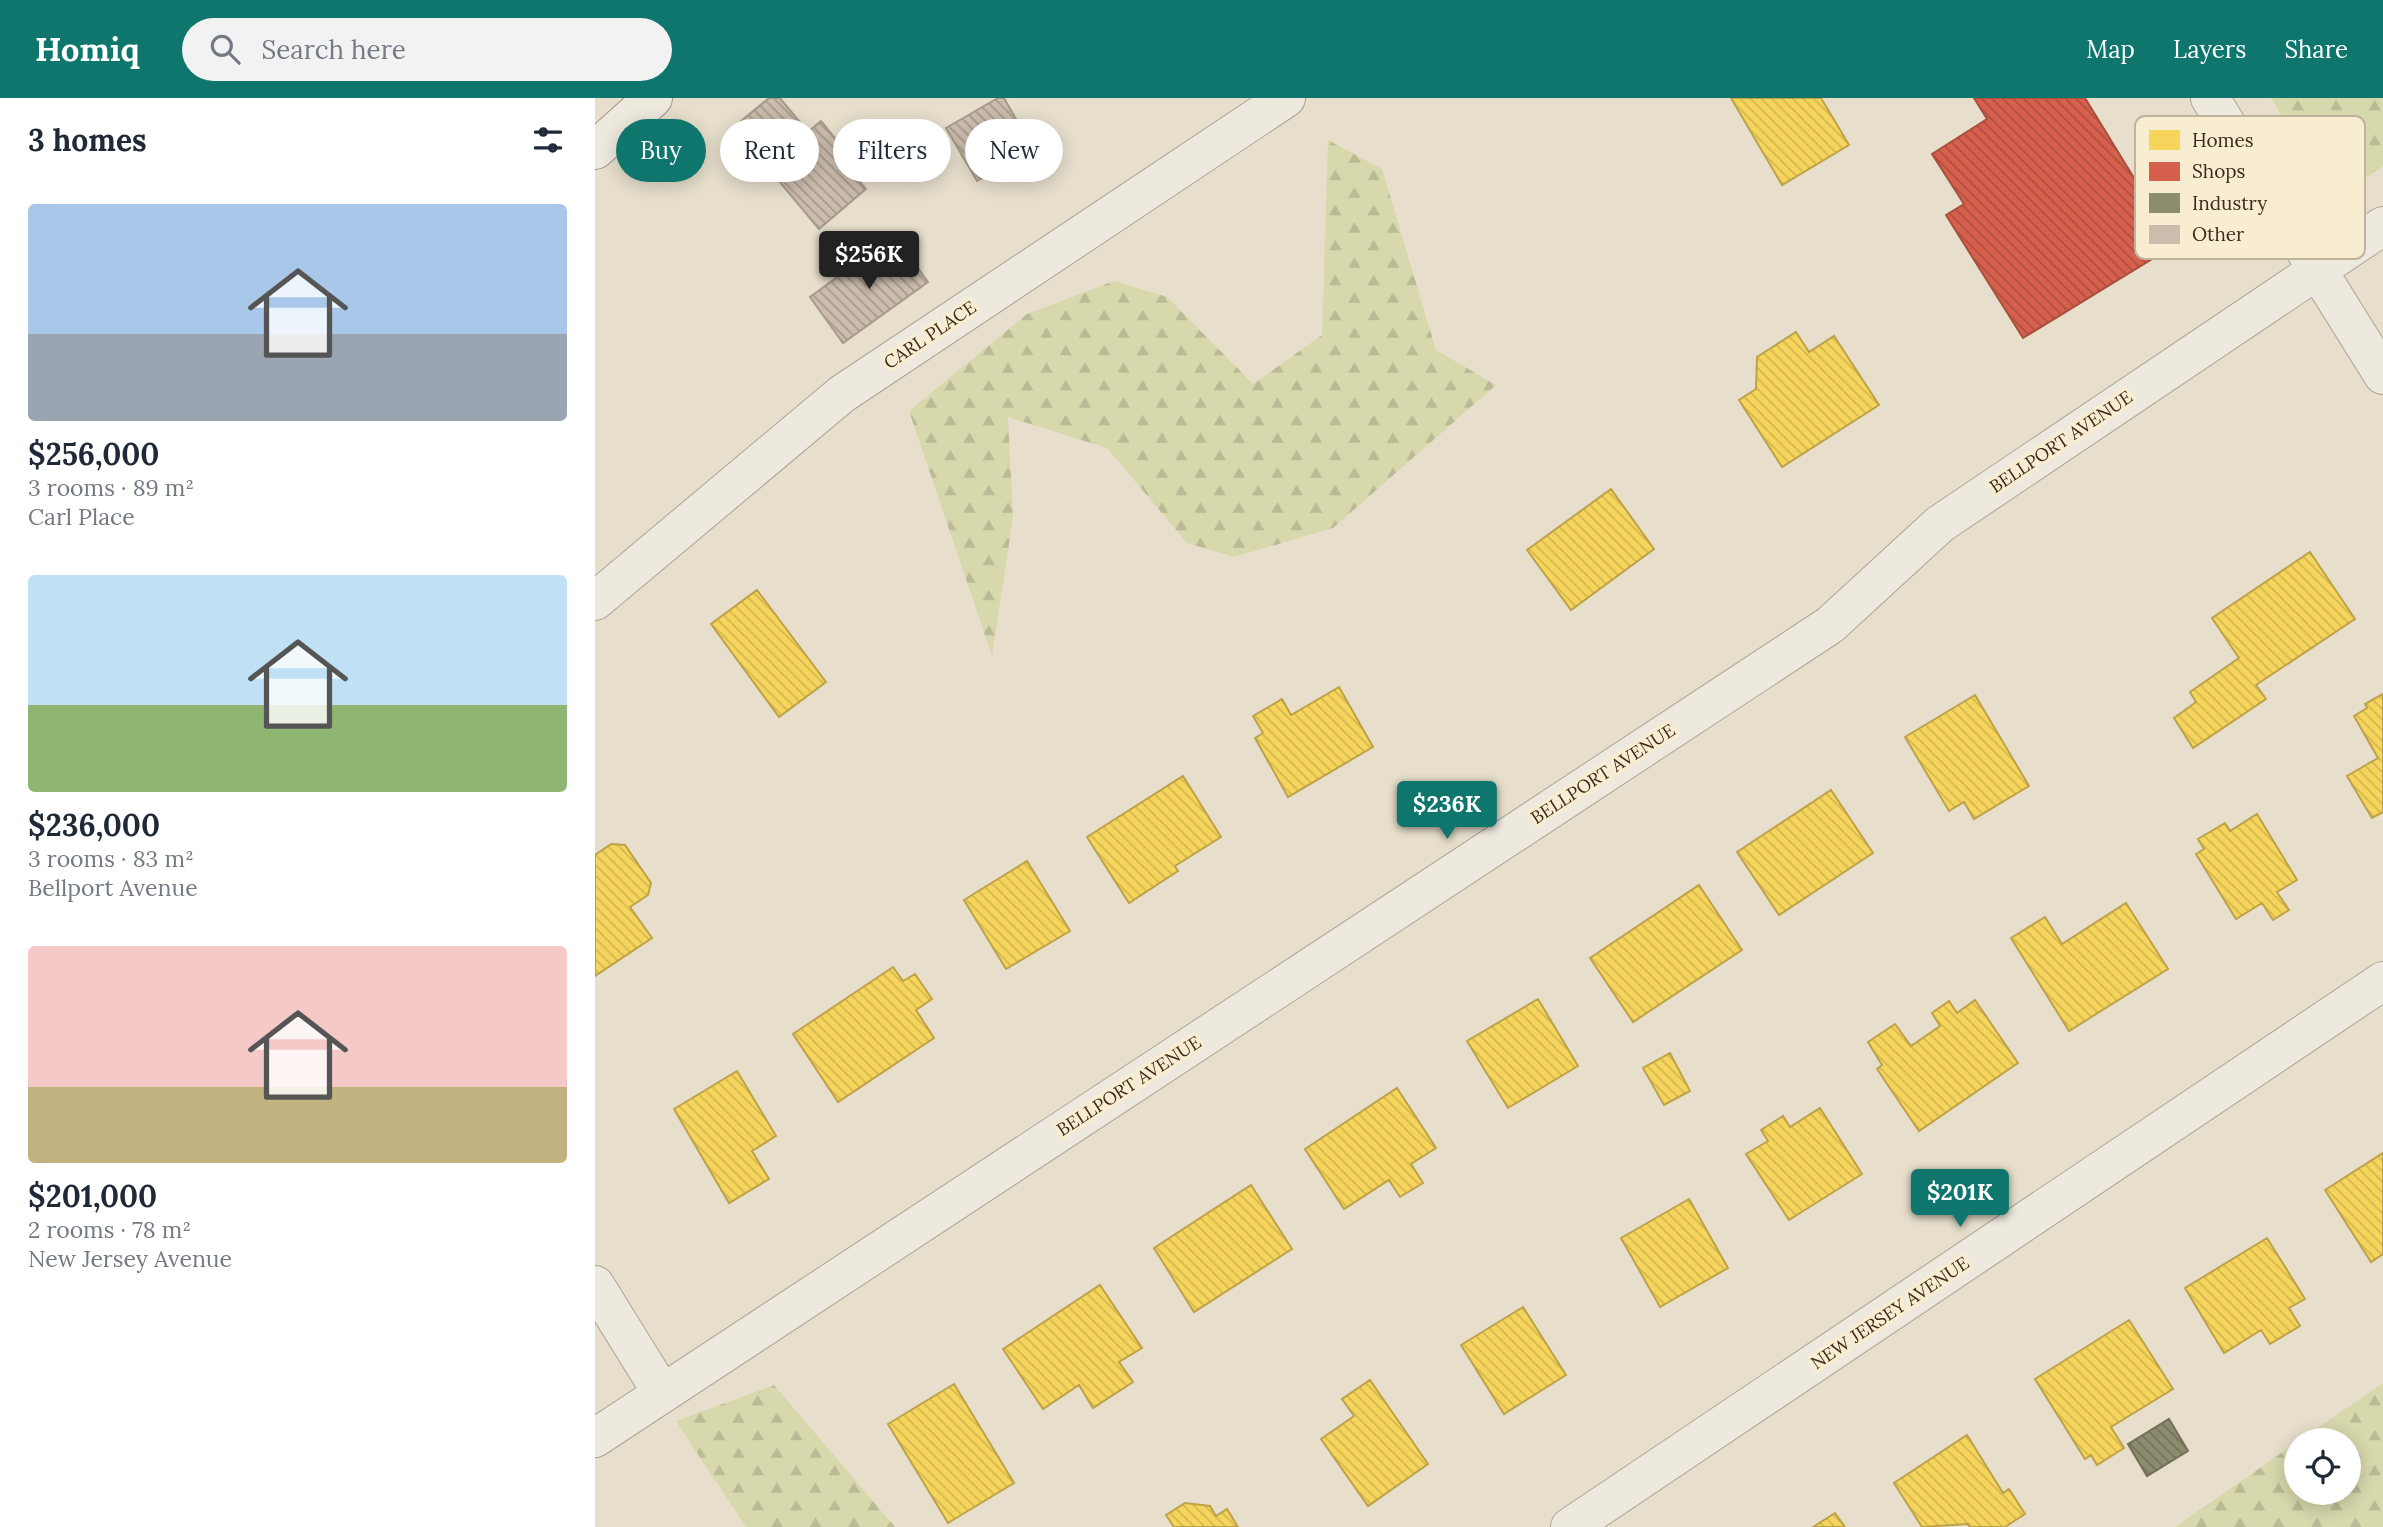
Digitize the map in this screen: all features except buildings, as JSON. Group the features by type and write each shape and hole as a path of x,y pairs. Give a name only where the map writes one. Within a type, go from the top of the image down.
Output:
{"street":[{"path":"595,150 653,98"},
{"name":"CARL PLACE","path":"595,601 842,394 1286,98"},
{"path":"2210,98 2221,116"},
{"name":"BELLPORT AVENUE","path":"2365,238 2383,226"},
{"path":"2308,259 2383,375"},
{"name":"BELLPORT AVENUE","path":"595,1438 1830,625 1941,524 2332,259"},
{"name":"NEW JERSEY AVENUE","path":"1570,1527 2383,981"},
{"path":"595,1285 662,1393"}],"green space":[{"path":"2271,98 2383,98 2383,166 2365,178 2365,116 2282,116"},
{"path":"1328,140 1382,169 1436,350 1496,385 1333,528 1234,557 1187,543 1107,448 1008,417 1013,517 992,656 909,411 1027,314 1114,281 1167,297 1253,384 1322,335"},
{"path":"2383,1383 2383,1527 2175,1527 2284,1451 2284,1505 2361,1505 2361,1428 2317,1428"},
{"path":"774,1385 895,1527 746,1527 676,1421"}]}
